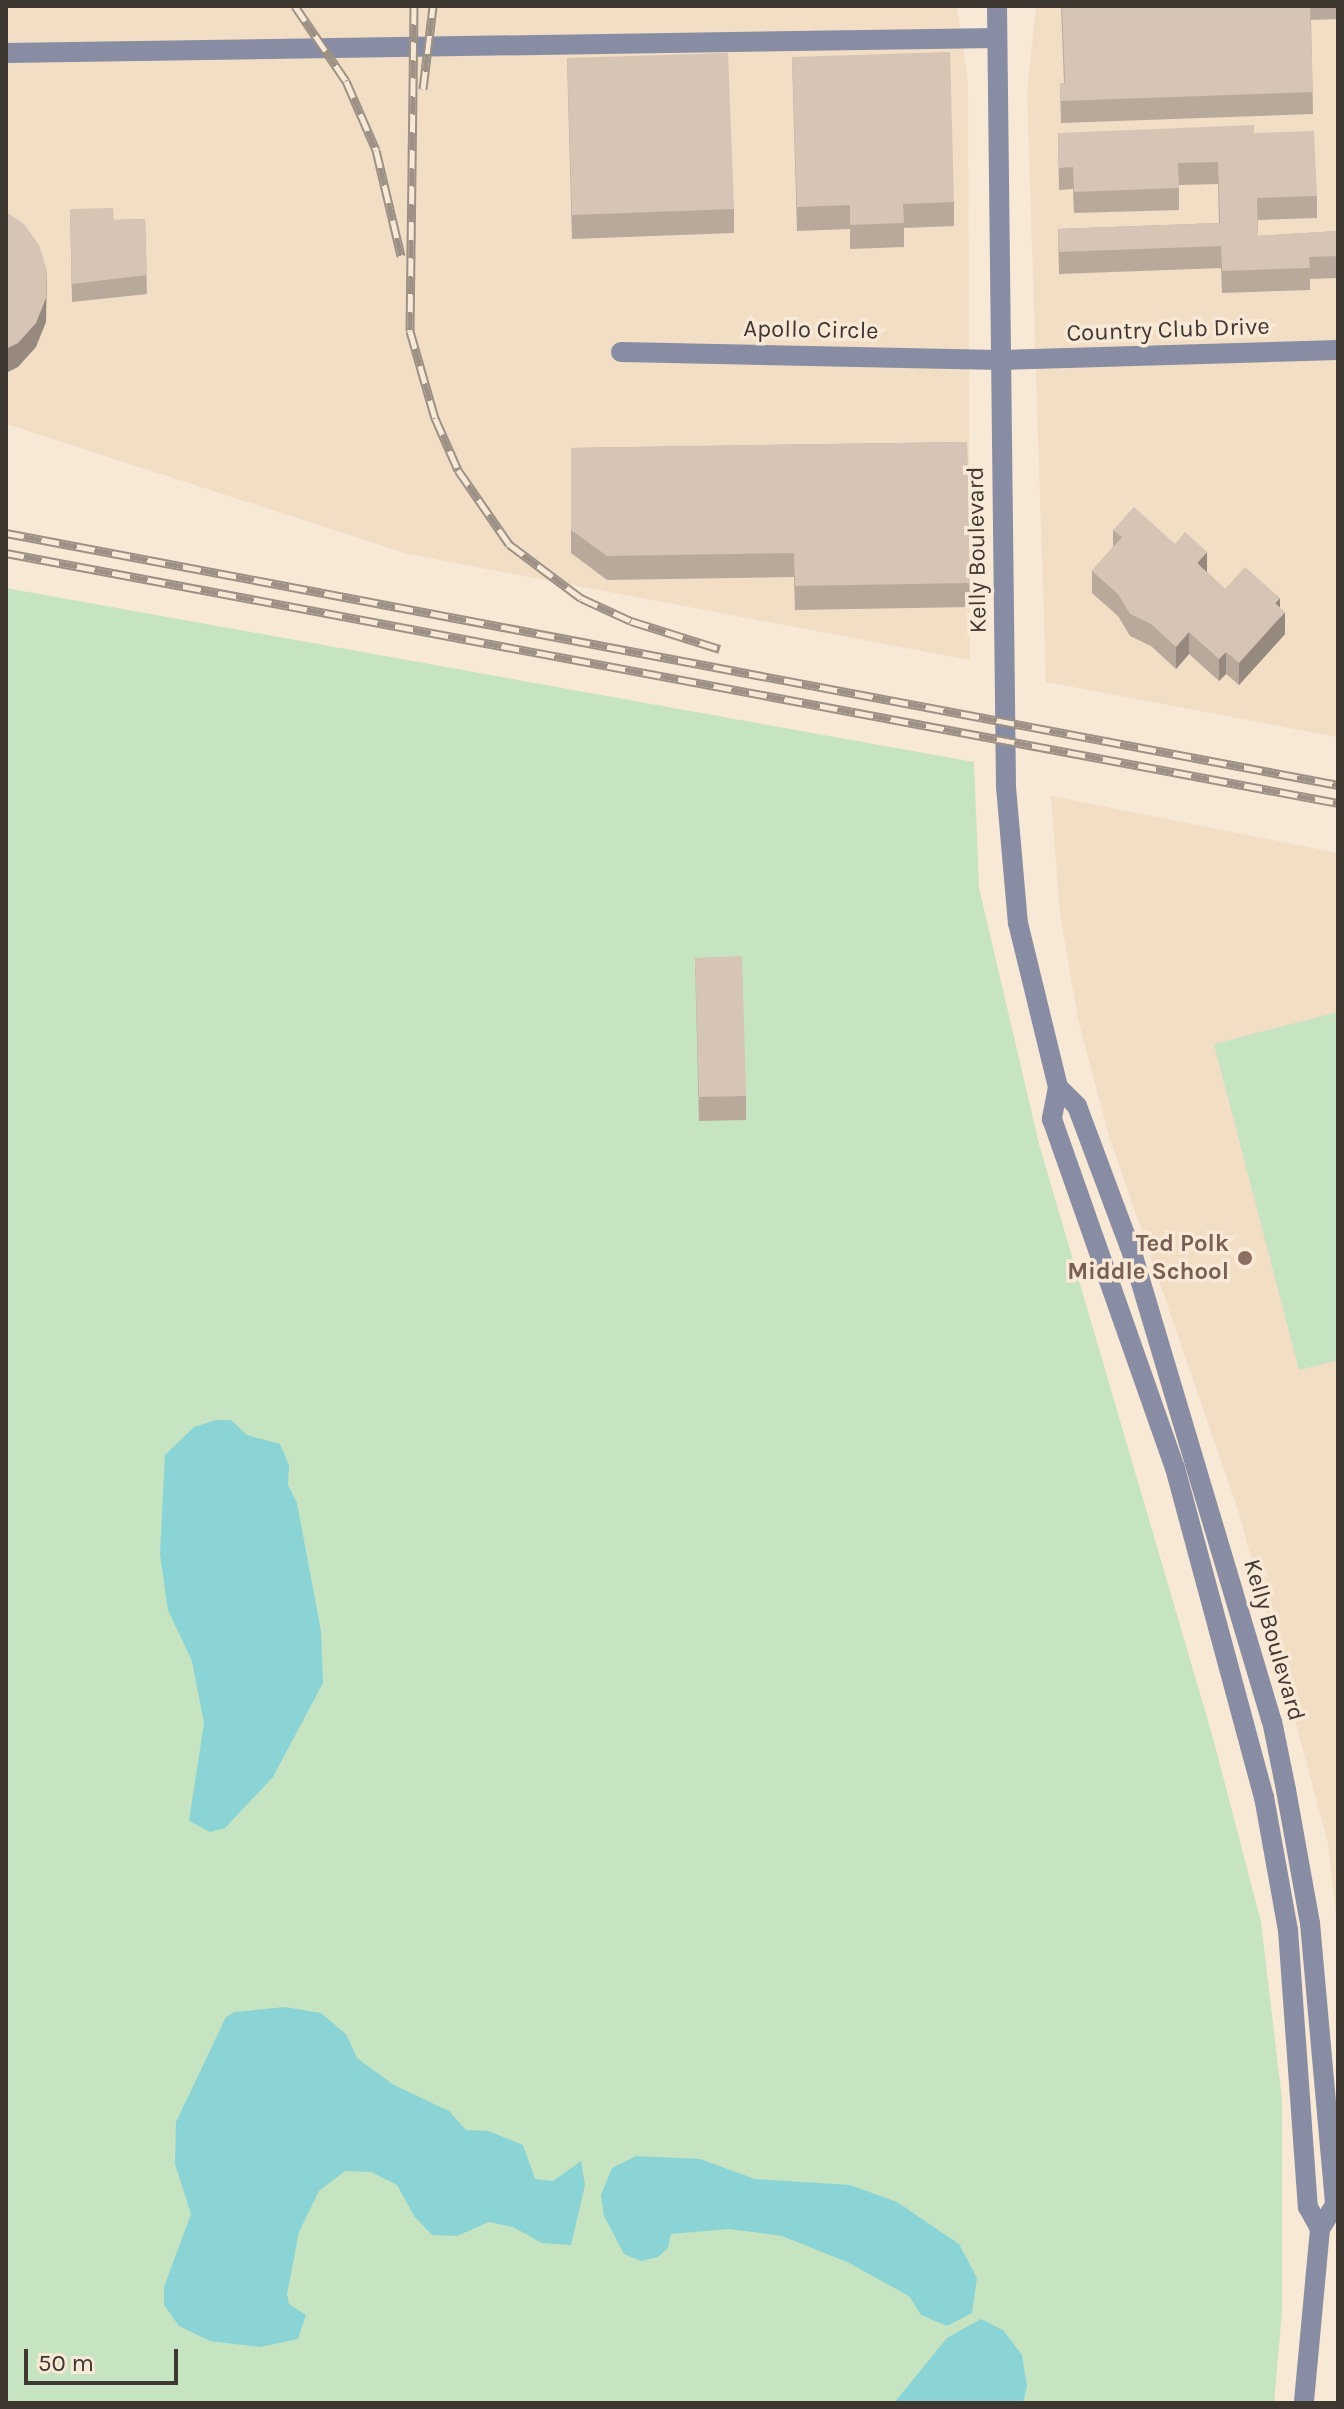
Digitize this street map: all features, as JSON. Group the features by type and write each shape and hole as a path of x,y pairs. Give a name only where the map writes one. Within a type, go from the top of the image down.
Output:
{"street":[{"name":"Kelly Boulevard","path":"997,6 999,360 1010,860 1018,923 1058,1087 1052,1119 1175,1468 1264,1797 1288,1930 1308,2207 1320,2229"},
{"path":"6,53 997,38"},
{"name":"Country Club Drive","path":"999,360 1338,350"},
{"name":"Apollo Circle","path":"621,352 999,360"},
{"name":"Kelly Boulevard","path":"1058,1087 1077,1106 1133,1256 1232,1584 1272,1721 1310,1923 1335,2205 1320,2229 1304,2403"},
{"path":"1208,1591 1232,1584"}],"shaded area":[{"path":"6,6 957,6 968,82 970,660 408,554 6,424"},
{"path":"1036,6 1338,6 1338,737 1046,682 1027,92"},
{"name":"Ted Polk Middle School","path":"1051,796 1338,853 1338,1933 1328,1843 1239,1513 1109,1136 1078,1019 1060,914"}],"green space":[{"path":"6,588 974,762 979,888 1039,1144 1213,1738 1261,1922 1282,2100 1282,2311 1274,2403 6,2403"},
{"path":"1338,1012 1338,1360 1299,1370 1214,1044"}],"water":[{"path":"216,1420 231,1420 247,1435 280,1444 289,1465 288,1485 297,1503 321,1631 323,1683 273,1777 225,1828 210,1832 189,1821 204,1723 192,1661 168,1610 160,1555 165,1455 194,1427"},
{"path":"285,2007 321,2013 346,2034 357,2058 394,2085 449,2111 466,2130 489,2131 523,2145 535,2179 553,2181 581,2161 585,2185 571,2245 542,2243 513,2227 489,2222 457,2236 432,2235 414,2216 397,2185 371,2172 345,2171 319,2191 299,2232 287,2294 289,2304 306,2315 298,2339 260,2347 210,2341 179,2326 164,2305 164,2287 191,2214 175,2164 176,2122 226,2017 235,2012"},
{"path":"636,2156 700,2159 755,2179 850,2185 897,2202 959,2244 977,2278 972,2313 947,2326 921,2315 909,2296 847,2262 782,2236 729,2229 671,2234 668,2248 658,2257 641,2261 624,2254 604,2216 601,2195 612,2168"},
{"path":"981,2319 1003,2330 1022,2355 1027,2386 1023,2403 894,2403 947,2338"}],"building":[{"path":"1062,6 1310,6 1313,92 1061,101 1060,83 1065,83"},
{"path":"950,52 954,202 903,204 904,223 850,225 850,205 797,207 792,57"},
{"path":"728,53 734,209 572,215 567,58"},
{"path":"1254,125 1254,133 1314,131 1317,196 1257,198 1258,236 1338,231 1338,256 1309,257 1310,268 1222,271 1221,246 1059,252 1058,229 1220,223 1218,162 1178,163 1179,188 1074,192 1073,167 1059,168 1058,133"},
{"path":"113,208 114,220 145,219 147,275 72,284 70,209"},
{"path":"6,212 24,224 39,245 47,271 46,298 36,323 18,343 6,349"},
{"path":"967,442 970,583 795,586 794,553 607,556 571,530 571,448"},
{"path":"1134,507 1175,544 1185,532 1207,552 1197,563 1225,589 1245,567 1280,598 1275,603 1285,612 1239,663 1226,652 1219,659 1189,632 1176,647 1151,624 1130,614 1118,594 1092,571 1122,537 1113,530"},
{"path":"742,956 746,1096 699,1097 695,958"}],"railway":[{"path":"295,6 346,81 376,150 401,256"},
{"path":"414,6 410,331 435,418 458,470 509,544 581,598 631,621 720,649"},
{"path":"423,89 433,6"},
{"path":"6,533 1338,785"},
{"path":"6,553 1338,803"}],"place":[{"name":"Ted Polk Middle School","path":"1245,1258"}]}
